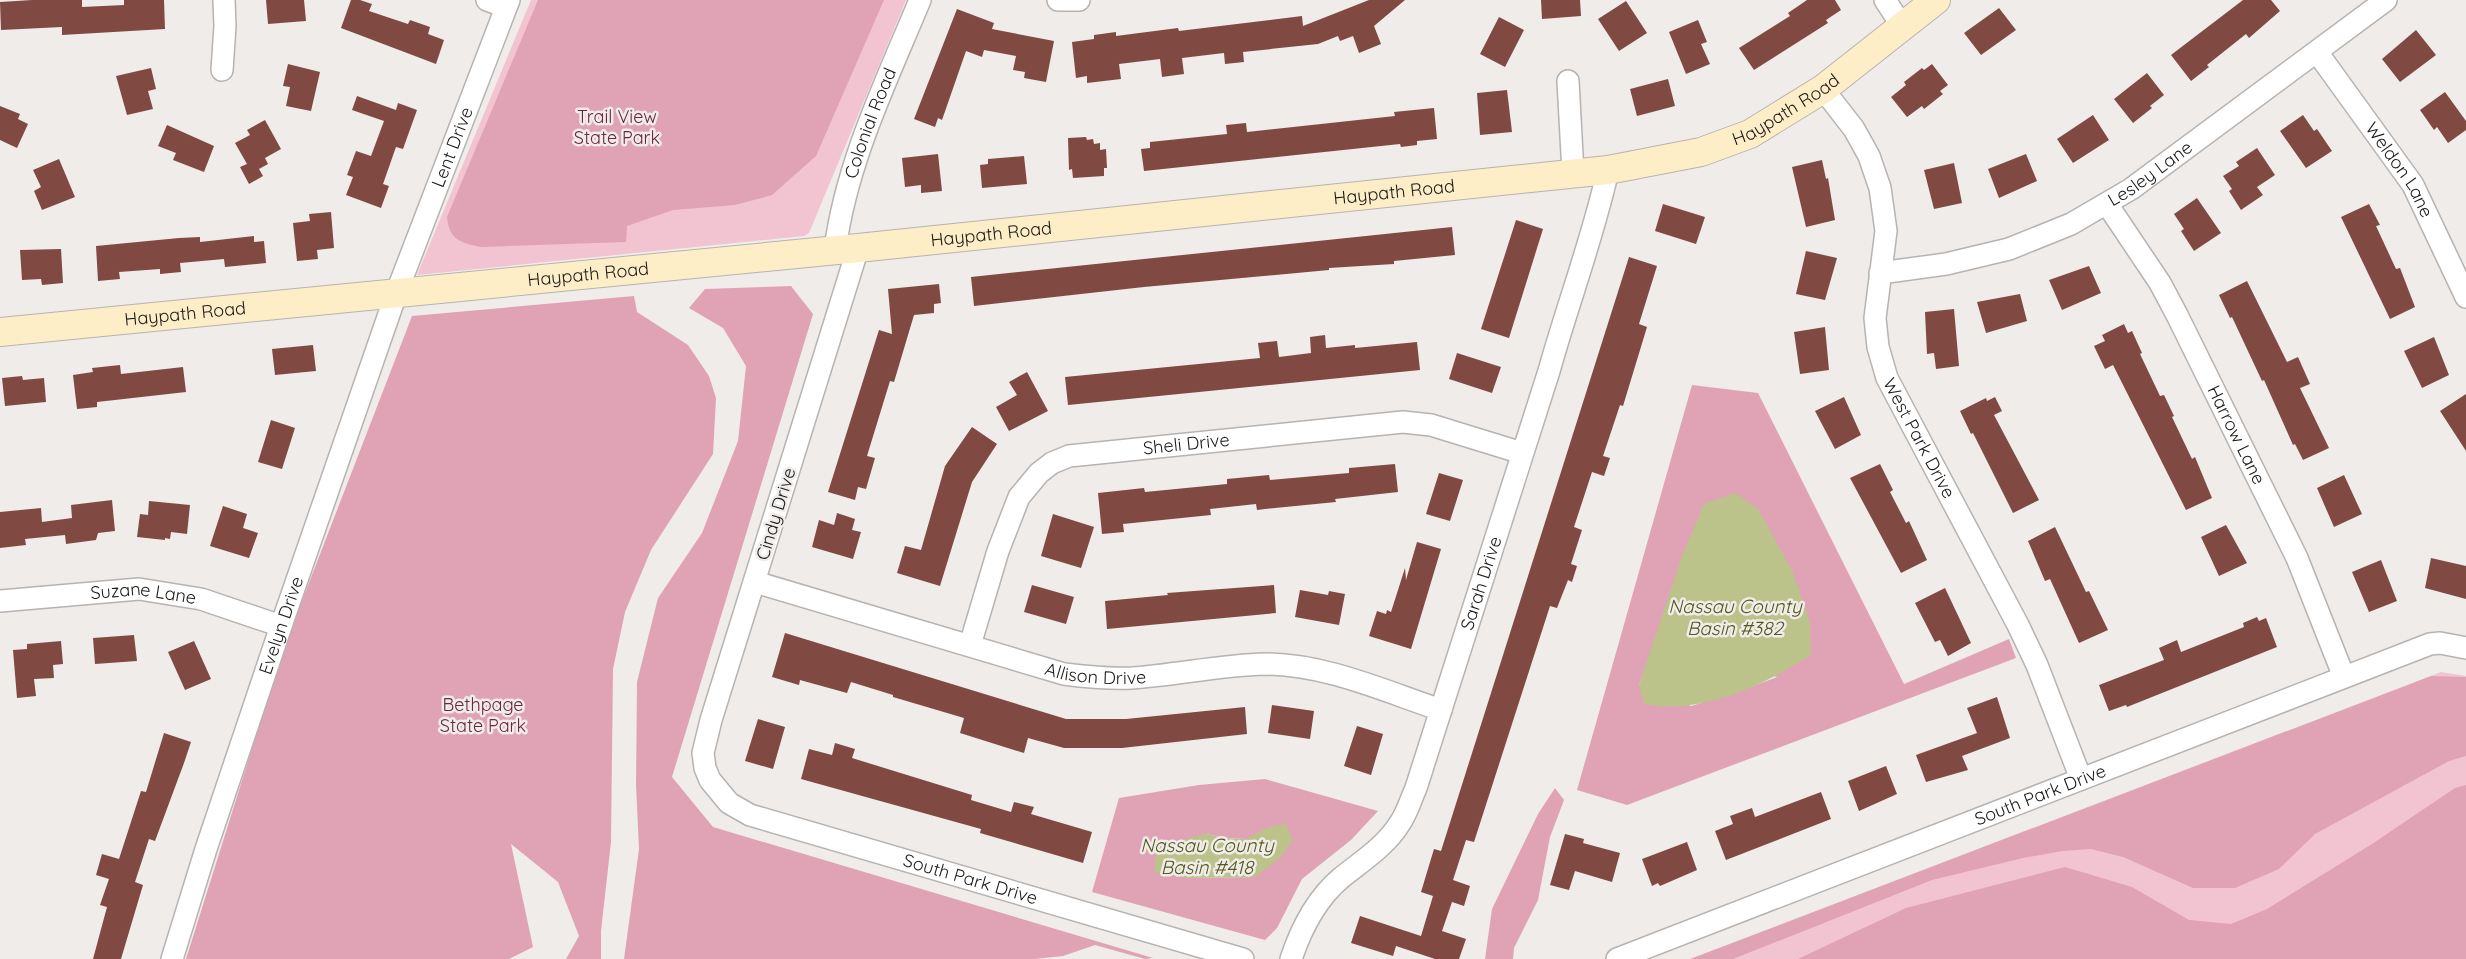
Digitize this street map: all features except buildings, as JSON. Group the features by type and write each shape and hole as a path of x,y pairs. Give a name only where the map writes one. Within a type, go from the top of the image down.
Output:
{"street":[{"path":"222,70 225,26 224,0"},
{"name":"Colonial Road","path":"847,249 839,219 868,127 920,0"},
{"path":"1058,0 1079,0"},
{"path":"1885,0 1902,26"},
{"name":"Haypath Road","path":"0,332 847,249 1608,170 1701,152 1750,134 1823,89 1936,0"},
{"name":"Lesley Lane","path":"1880,273 1946,264 2009,249 2071,224 2107,204 2386,0"},
{"name":"Lent Drive","path":"396,294 501,2"},
{"name":"Weldon Lane","path":"2317,52 2413,185 2466,297"},
{"path":"1568,81 1572,173"},
{"name":"West Park Drive","path":"1823,89 1854,129 1869,156 1880,188 1886,231 1875,318 1878,347 1887,378 2018,625 2037,666 2081,779"},
{"name":"Sarah Drive","path":"1291,959 1303,929 1318,902 1339,880 1380,847 1400,823 1416,788 1549,371 1566,311 1595,229 1608,170"},
{"name":"Harrow Lane","path":"2107,204 2160,283 2177,315 2297,558 2344,677"},
{"name":"Cindy Drive","path":"710,780 705,768 704,753 711,720 755,582 847,249"},
{"name":"Evelyn Drive","path":"172,959 206,849 280,626 396,294"},
{"name":"Sheli Drive","path":"970,645 998,550 1019,497 1039,473 1052,463 1069,456 1403,422 1431,425 1522,453"},
{"name":"Allison Drive","path":"755,582 1064,674 1097,678 1133,678 1264,664 1300,666 1333,674 1441,710"},
{"name":"Suzane Lane","path":"0,601 139,589 201,599 280,626"},
{"name":"South Park Drive","path":"1617,959 2430,644 2440,643 2466,648"},
{"name":"South Park Drive","path":"710,780 729,804 750,815 1243,959"}],"green space":[{"name":"Trail View State Park","path":"531,0 906,0 809,233 804,236 417,275"},
{"name":"Trail View State Park","path":"538,0 884,0 816,156 772,195 735,205 673,210 627,226 626,242 481,247 468,244 453,236 447,217"},
{"path":"791,286 813,314 672,777 713,827 1153,958 1145,959 1095,945 1063,956 1035,959 624,959 639,849 636,785 637,682 658,598 702,533 738,441 746,366 723,328 689,308 705,289"},
{"name":"Bethpage State Park","path":"634,296 637,312 688,345 709,376 716,398 713,454 651,550 625,612 613,669 611,842 601,931 601,959 566,959 579,936 558,882 511,844 533,947 509,959 186,959 283,650 412,316"},
{"path":"1692,385 1758,393 1904,684 2009,639 2016,658 1627,805 1577,790","holes":["1656,639 1777,677 1735,693 1691,706 1639,685"]},
{"path":"2441,672 2466,676 2466,959 1720,959"},
{"path":"2431,676 2466,677 2466,756 2449,761 2315,834 2279,869 2235,888 2193,888 2123,857 2091,849 2063,851 2023,858 1932,880 1733,959 1690,959"},
{"path":"1265,779 1378,811 1351,840 1302,879 1277,928 1265,940 1092,892 1119,798 1199,785","holes":["1206,834 1225,838 1246,839 1255,877 1187,878"]},
{"path":"2466,785 2466,959 1798,959 1906,908 2065,867 2132,887 2189,920 2231,924 2267,909 2372,844 2455,788"},
{"path":"1555,788 1564,800 1550,837 1538,900 1514,948 1513,959 1485,959 1492,909 1538,814"}],"water":[{"name":"Nassau County Basin #382","path":"1735,493 1758,509 1792,570 1810,622 1811,655 1752,687 1710,702 1666,706 1644,704 1639,685 1682,556 1704,504"},
{"name":"Nassau County Basin #418","path":"1286,824 1293,840 1282,856 1255,877 1187,878 1154,872 1156,854 1180,840 1206,834 1225,838 1246,839 1268,827"}]}
